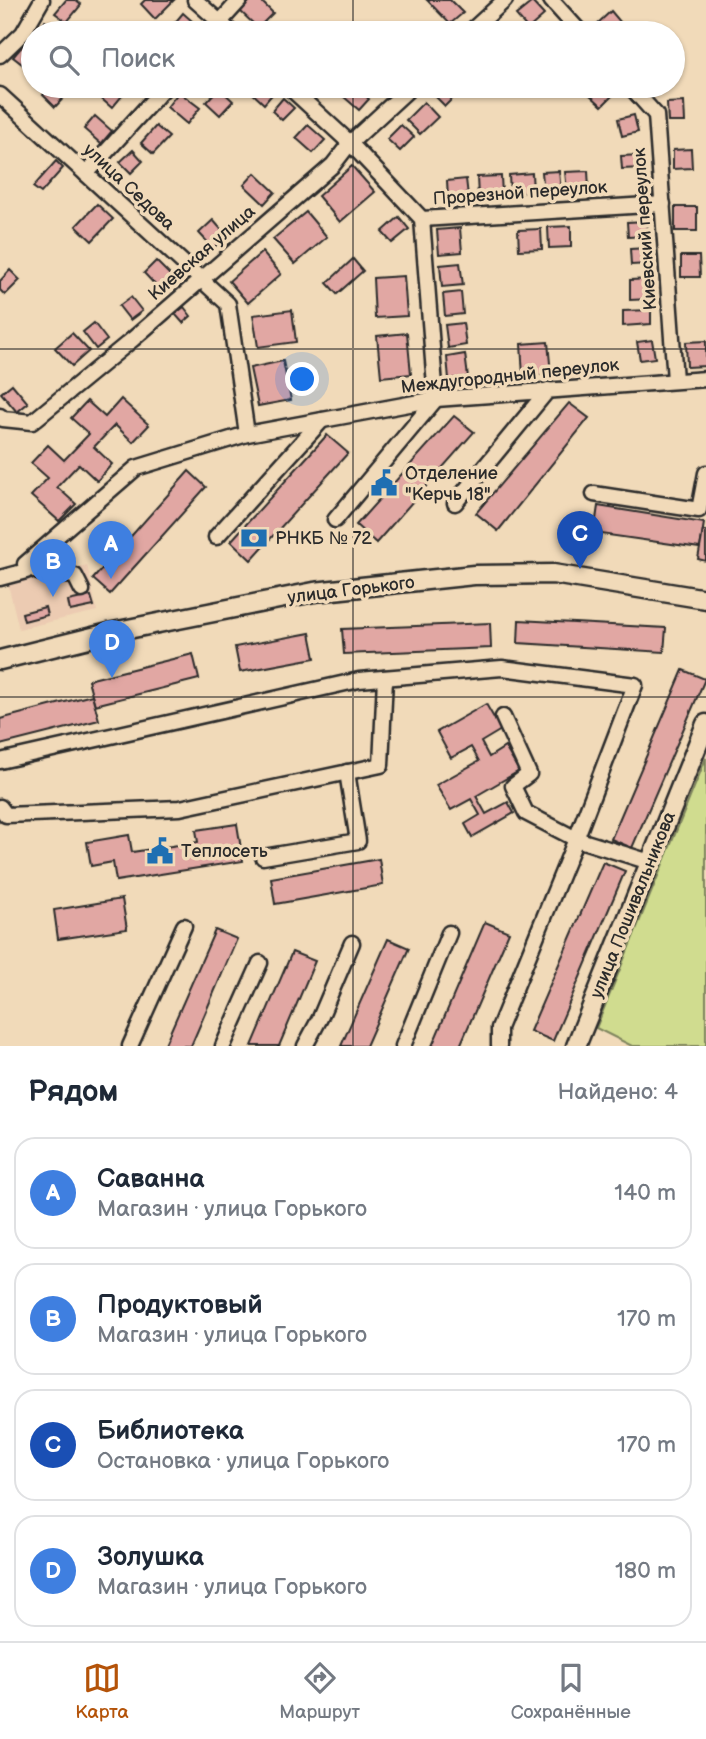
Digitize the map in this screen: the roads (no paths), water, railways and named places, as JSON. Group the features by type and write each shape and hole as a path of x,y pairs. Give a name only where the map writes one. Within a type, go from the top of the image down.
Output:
{"main road":[{"name":"улица Горького","path":"0,660 113,632 314,592 474,575 553,574 706,599"},
{"name":"улица Пошивальникова","path":"576,1046 706,724"}],"lane":[{"path":"30,21 42,0"},
{"path":"195,0 210,21"},
{"path":"221,21 240,0"},
{"path":"482,21 505,0"},
{"path":"551,0 571,21"},
{"path":"0,55 21,35"},
{"name":"улица Седова","path":"0,95 228,304 247,435"},
{"path":"86,174 155,98"},
{"path":"301,98 350,143 422,219 436,399 335,520"},
{"name":"Киевская улица","path":"2,418 32,422 133,339 333,165 350,143 399,98"},
{"name":"Киевский переулок","path":"641,98 656,115 675,380"},
{"name":"Прорезной переулок","path":"422,219 663,204"},
{"name":"Междугородный переулок","path":"0,578 25,568 136,468 247,435 436,399 706,379"},
{"path":"455,503 548,390"},
{"path":"216,537 322,420"},
{"path":"594,494 699,510 706,473"},
{"path":"25,568 75,576 82,590"},
{"path":"0,761 359,680 502,668 635,685 499,1027 499,1046"},
{"path":"0,807 6,815 180,808 381,765 385,678"},
{"path":"503,717 529,774 513,786 526,813 576,839 650,862"},
{"path":"263,857 358,841 348,772"},
{"path":"130,1046 184,926"},
{"path":"403,1046 449,933"},
{"path":"305,1046 352,943"},
{"path":"223,1046 260,962"}],"place":[{"name":"Отделение \"Керчь 18\"","path":"384,483"},
{"name":"РНКБ № 72","path":"254,538"},
{"name":"Библиотека","path":"580,569"},
{"name":"Саванна","path":"111,579"},
{"name":"Продуктовый","path":"53,597"},
{"name":"Золушка","path":"112,678"},
{"name":"Теплосеть","path":"160,851"}]}
